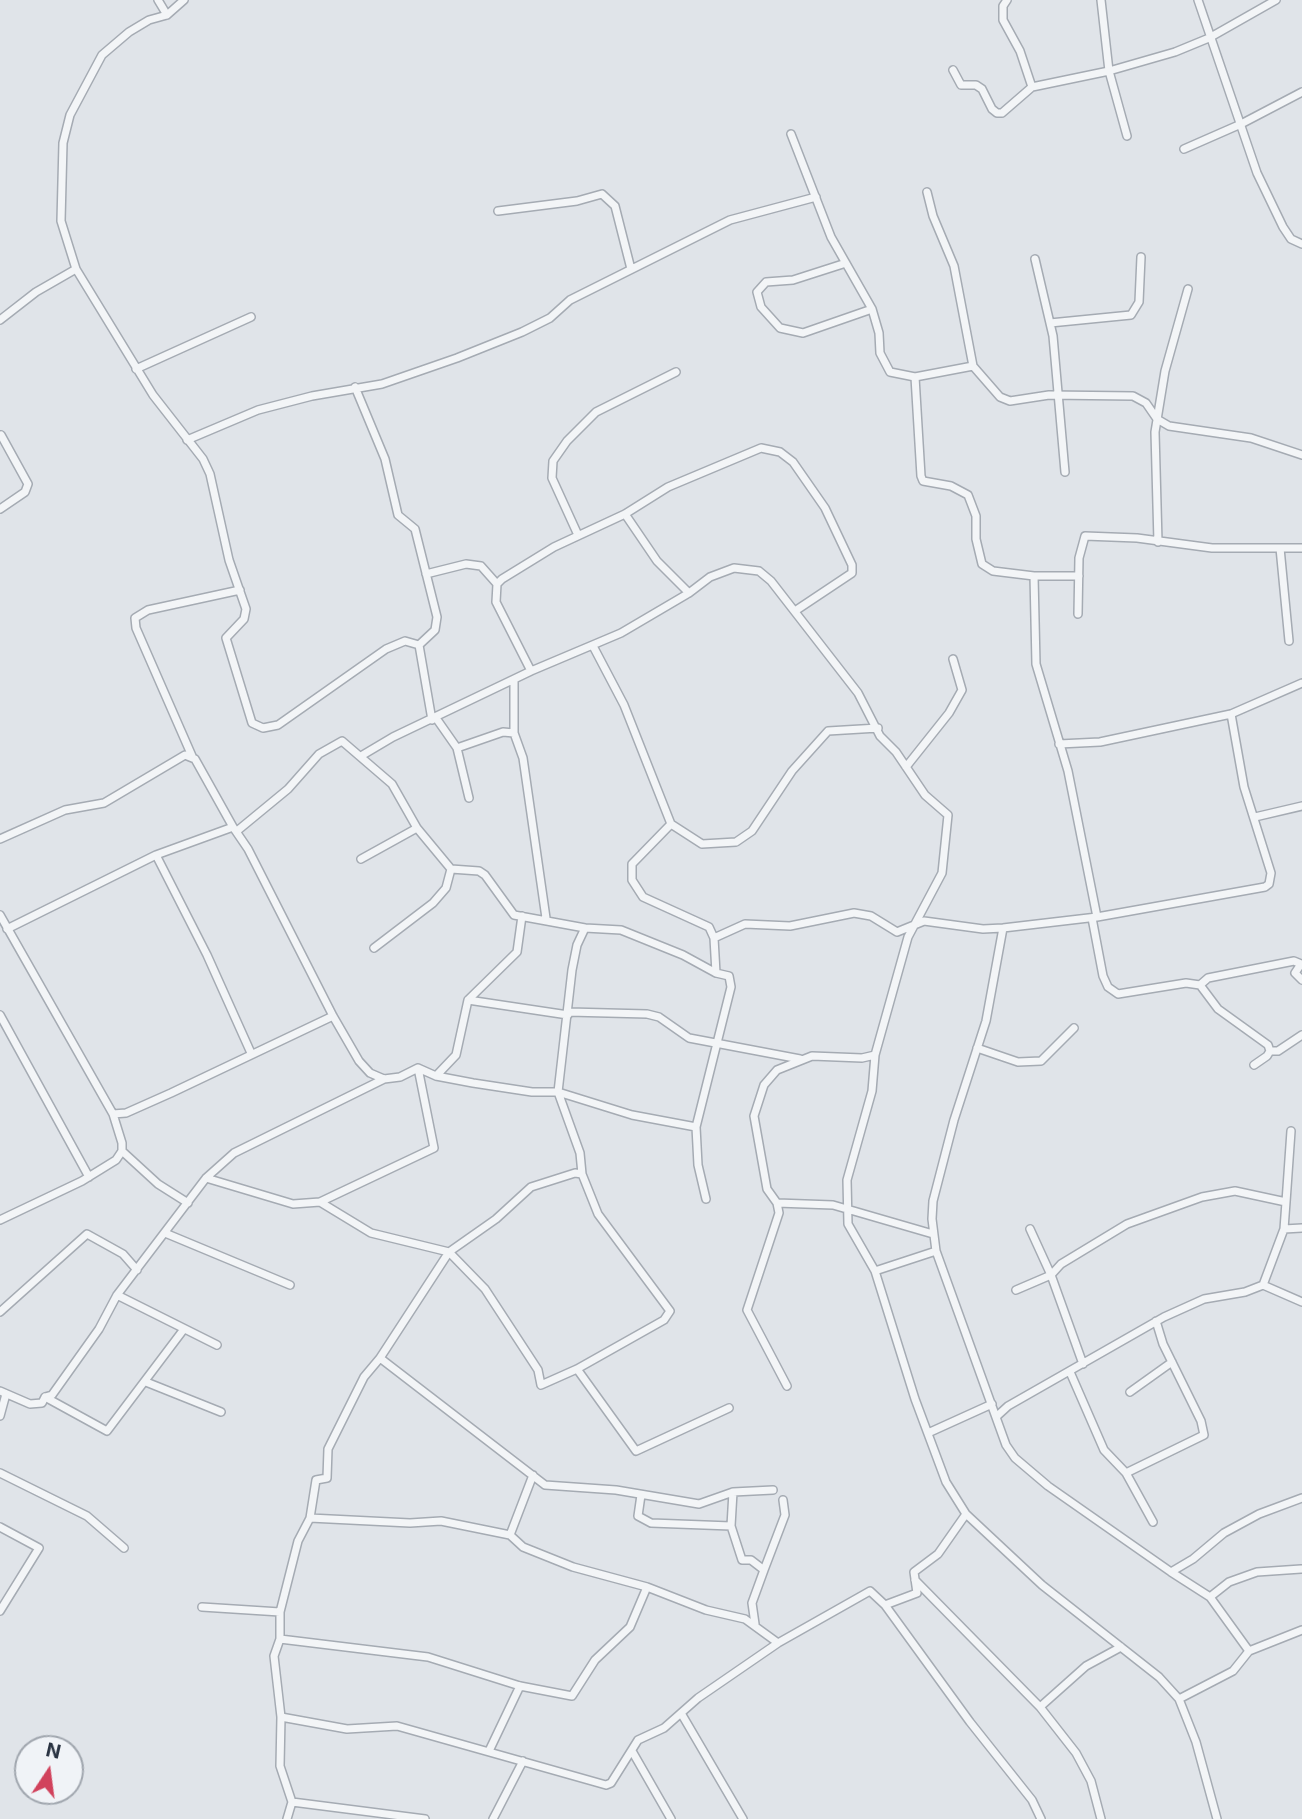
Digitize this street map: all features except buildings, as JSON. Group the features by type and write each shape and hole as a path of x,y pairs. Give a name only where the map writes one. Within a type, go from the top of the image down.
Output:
{"street":[{"path":"158,0 167,15"},
{"path":"184,0 167,15 149,20 102,55 70,115 63,143 61,221 76,269 136,369 203,459 210,474 229,560 246,614 228,635 227,643 252,723 263,728 278,724 386,649 405,641 419,645"},
{"path":"1007,0 1003,6 1003,20 1013,37 1032,87"},
{"path":"1101,0 1109,71 1127,136"},
{"path":"1198,0 1257,173 1283,227 1291,239 1302,244"},
{"path":"953,70 961,85 976,85 982,89 992,109 1002,113 1032,87 1109,71 1175,52 1209,37 1276,0"},
{"path":"1184,149 1241,124 1302,92"},
{"path":"791,134 846,263 872,309 885,365 897,374 915,377 973,366"},
{"path":"927,192 933,216 954,266 973,366 1000,397 1010,401 1056,395 1133,396 1146,403 1157,419 1169,426 1251,438 1302,455"},
{"path":"498,211 577,201 602,194 615,205 631,269"},
{"path":"187,440 258,410 355,387 382,384 491,346 550,318 570,300 730,220 816,197"},
{"path":"1050,323 1131,315 1139,302 1141,257"},
{"path":"1035,259 1050,323 1065,472"},
{"path":"846,263 793,280 766,282 757,292 761,307 780,328 803,333 872,309"},
{"path":"0,320 36,292 76,269"},
{"path":"1158,542 1157,419 1165,371 1188,289"},
{"path":"136,369 251,317"},
{"path":"578,535 552,478 553,461 567,441 596,412 676,372"},
{"path":"915,377 921,476 923,481 951,486 968,495 976,516 980,555 988,569 1034,576 1079,576"},
{"path":"355,387 385,459 398,515 415,529 438,621 435,630 419,645"},
{"path":"0,509 25,492 28,484 1,435"},
{"path":"497,584 528,562 625,514 668,487 723,462 761,449 780,452 793,462 825,508 853,569 852,573 795,611"},
{"path":"625,514 657,561 689,593"},
{"path":"1078,614 1079,558 1085,536 1212,548 1302,548"},
{"path":"1280,548 1289,641"},
{"path":"426,574 466,564 481,566 497,584 496,602 531,671"},
{"path":"362,756 393,737 531,671 593,646 689,593 719,573 734,568 751,569 760,571 771,581 858,693 880,736 925,795 948,815 942,873 928,904 913,925 875,1055 872,1091 847,1180 848,1224 875,1271 946,1482 966,1514 1042,1585 1159,1677 1180,1699 1196,1742 1217,1819"},
{"path":"1034,576 1040,674 1068,771 1103,976 1108,987 1118,994 1186,983 1200,985 1218,1009 1268,1045 1270,1051"},
{"path":"240,590 148,610 135,618 136,628 192,756 235,829 332,1016 359,1061 370,1073 384,1079"},
{"path":"419,645 434,719 457,748 469,798"},
{"path":"593,646 624,705 671,824 702,844 736,842 752,831 792,771 828,731 878,728"},
{"path":"906,767 949,713 962,690 953,659"},
{"path":"1040,674 1049,671"},
{"path":"514,680 514,733 523,758 546,918"},
{"path":"1059,744 1100,742 1231,714 1302,683"},
{"path":"714,938 745,924 790,926 854,913 871,916 897,932 924,921 960,927 1003,928 1095,918 1269,884 1271,873 1244,787 1231,714"},
{"path":"457,748 503,732 514,733"},
{"path":"7,929 156,855 235,829 280,796 319,754 336,742 348,743 399,792 417,828 451,869 457,872 479,871 485,875 510,911 522,916 546,918 585,928 621,930 683,955 716,973 729,976 731,987 695,1127 698,1165 706,1199"},
{"path":"0,839 65,810 104,803 181,757 192,756"},
{"path":"1255,817 1302,806"},
{"path":"671,824 632,864 632,880 643,897 709,926 714,938 716,973"},
{"path":"362,859 417,828"},
{"path":"156,855 208,955 251,1052"},
{"path":"374,948 433,903 446,888 451,869"},
{"path":"0,915 113,1114 122,1151 158,1184 188,1203"},
{"path":"436,1076 456,1055 468,1000 517,952 522,916"},
{"path":"320,1202 371,1234 449,1252 485,1289 538,1370 541,1385 577,1369 664,1320 670,1311 598,1214 582,1174 580,1153 558,1092 572,970 577,945 585,928"},
{"path":"1003,928 995,985 954,1120 933,1201 936,1251 992,1404 997,1427 1015,1458 1067,1500 1210,1598 1249,1651"},
{"path":"1200,985 1208,978 1294,961 1301,964 1295,973 1302,980"},
{"path":"468,1000 568,1015 569,1012 647,1014 659,1017 689,1038 800,1060"},
{"path":"0,1014 89,1177"},
{"path":"113,1114 126,1113 149,1103 251,1052 332,1016"},
{"path":"977,1048 1018,1062 1041,1061 1074,1028"},
{"path":"1254,1065 1270,1051 1278,1051 1302,1035"},
{"path":"787,1386 747,1310 779,1213 777,1203 767,1189 754,1116 764,1084 777,1070 812,1056 862,1058 875,1055"},
{"path":"418,1068 436,1076 531,1092 558,1092 632,1115 695,1127"},
{"path":"45,1396 52,1395 99,1329 117,1295 206,1178 234,1153 384,1079 400,1077 418,1068"},
{"path":"206,1178 293,1204 320,1202 434,1148 418,1068"},
{"path":"996,1417 1007,1406 1156,1321 1204,1298 1245,1292 1263,1285 1284,1229 1291,1131"},
{"path":"0,1220 89,1177 116,1160 122,1151"},
{"path":"287,1819 292,1802 280,1766 281,1717 274,1656 280,1639 280,1612 298,1541 310,1518 316,1480 327,1478 328,1449 364,1377 380,1358 449,1252 496,1219 531,1187 575,1173 582,1174"},
{"path":"1016,1290 1051,1275 1061,1264 1127,1224 1202,1197 1236,1191 1286,1202"},
{"path":"777,1203 846,1208 933,1234"},
{"path":"1284,1229 1302,1228"},
{"path":"1030,1229 1051,1275 1083,1364"},
{"path":"165,1233 290,1286"},
{"path":"0,1312 87,1234 123,1254 137,1270"},
{"path":"875,1271 936,1251"},
{"path":"1263,1285 1302,1301"},
{"path":"117,1295 217,1345"},
{"path":"1126,1474 1204,1435 1201,1421 1172,1362 1156,1321"},
{"path":"45,1396 107,1431 184,1329"},
{"path":"380,1358 545,1485 699,1504 733,1492 773,1490"},
{"path":"1130,1392 1172,1362"},
{"path":"577,1369 636,1451 729,1408"},
{"path":"1070,1372 1104,1450 1126,1474 1153,1522"},
{"path":"146,1382 221,1412"},
{"path":"0,1416 3,1392 30,1404 42,1403 45,1396"},
{"path":"928,1433 992,1404"},
{"path":"0,1473 87,1516 124,1548"},
{"path":"510,1535 533,1475"},
{"path":"733,1492 731,1526 742,1560 751,1560 764,1570"},
{"path":"641,1495 638,1516 652,1523 731,1526"},
{"path":"1171,1572 1193,1559 1224,1533 1259,1514 1302,1498"},
{"path":"755,1624 752,1603 785,1515 783,1500"},
{"path":"885,1605 917,1593 914,1572 938,1554 966,1514"},
{"path":"310,1518 410,1523 441,1521 510,1535 523,1547 573,1567 647,1587 686,1604 755,1624 778,1643"},
{"path":"0,1527 39,1548 0,1611"},
{"path":"1210,1598 1229,1582 1257,1572 1301,1569"},
{"path":"915,1580 1040,1707 1086,1771 1101,1819"},
{"path":"280,1639 428,1657 520,1686 572,1696 595,1660 630,1627 647,1587"},
{"path":"281,1717 347,1729 397,1726 603,1786 611,1783 638,1740 664,1728 778,1643 870,1591 885,1605 970,1722 1032,1800 1041,1819"},
{"path":"202,1607 280,1612"},
{"path":"1180,1699 1233,1671 1249,1651 1302,1630"},
{"path":"1040,1707 1086,1666 1121,1647"},
{"path":"489,1751 520,1686"},
{"path":"681,1713 743,1819"},
{"path":"632,1751 671,1819"},
{"path":"493,1819 523,1761"},
{"path":"292,1802 425,1819"}]}
